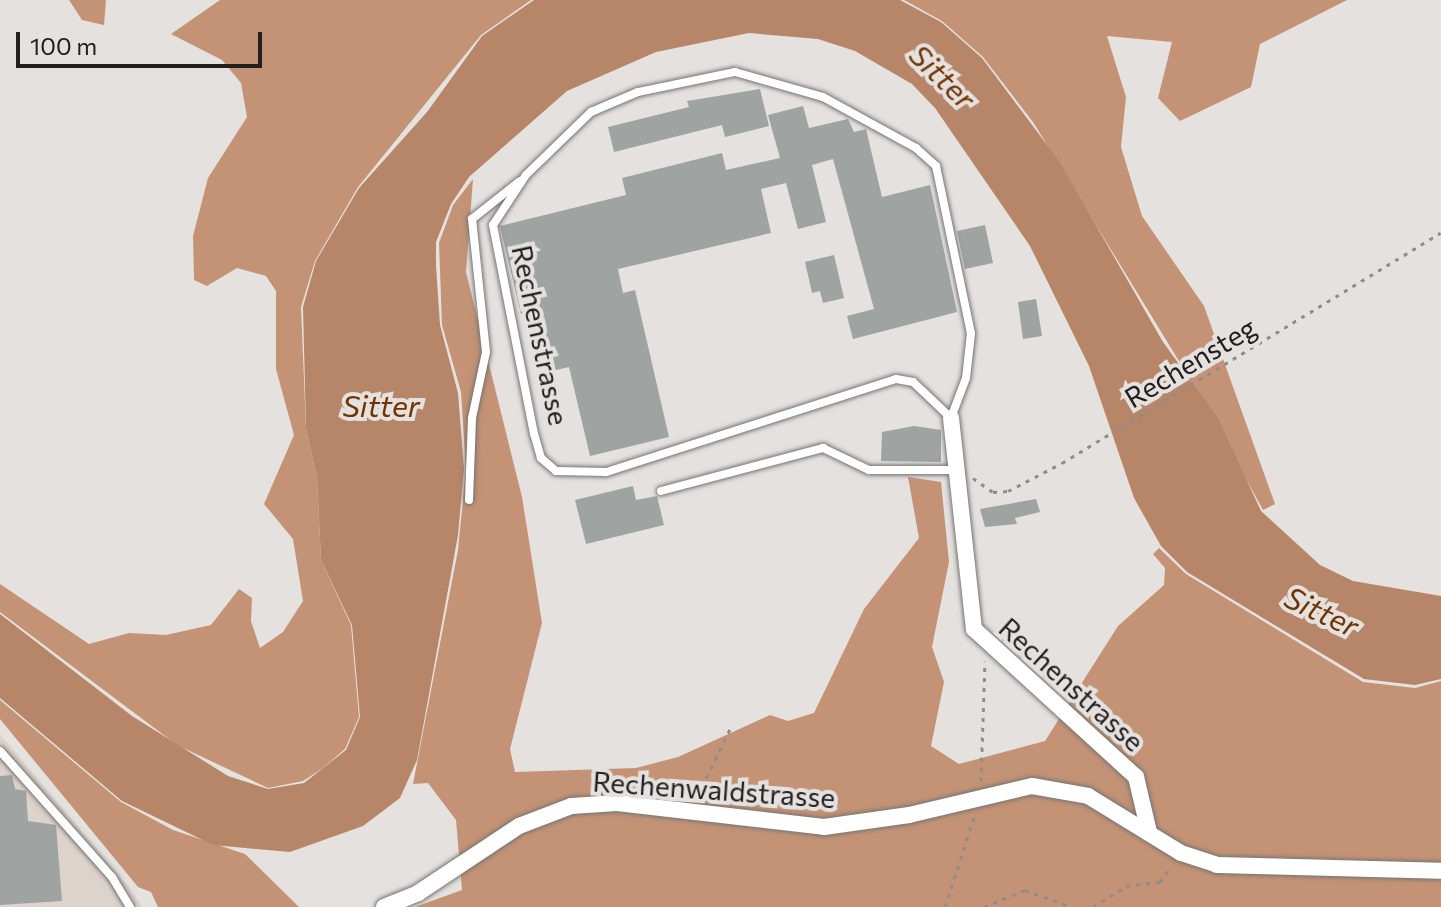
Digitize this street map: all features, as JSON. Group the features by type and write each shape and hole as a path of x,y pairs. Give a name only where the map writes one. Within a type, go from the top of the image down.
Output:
{"street":[{"name":"Rechenstrasse","path":"951,418 968,612 985,641 1136,777 1149,832"},
{"name":"Rechenwaldstrasse","path":"384,907 418,893 548,812 595,803 810,826 861,824 1032,786 1088,796 1149,832"},
{"path":"1149,832 1196,860 1237,868 1441,871"}],"lane":[{"name":"Rechenstrasse","path":"704,74 756,74 788,83 886,130 936,166 950,218 971,333 966,378 951,418 913,382 896,379 606,472 556,471 541,458 534,434 493,225 526,175 569,131 613,99 704,74"},
{"path":"469,500 472,418 486,352 472,219 526,175"},
{"path":"661,491 823,448 869,470 955,470"},
{"path":"0,751 112,877 130,907"}],"path":[{"name":"Rechensteg","path":"955,470 993,492 1008,491 1062,463 1441,233"},
{"path":"981,786 985,641"},
{"path":"714,815 702,787 732,725"},
{"path":"945,907 978,806"},
{"path":"1093,907 1126,886 1160,882 1175,862"},
{"path":"984,907 1025,890 1072,907"}],"shaded area":[{"path":"69,0 106,0 104,25 82,20"},
{"path":"220,0 531,0 481,35 358,187 315,261 301,307 306,428 317,478 321,560 351,625 359,717 345,749 323,768 303,781 268,788 177,745 0,612 0,584 89,644 129,633 166,635 211,625 239,589 252,598 251,621 260,648 283,632 303,601 293,539 264,504 294,435 276,369 276,291 266,276 237,268 207,286 194,280 193,236 208,178 247,117 241,83 222,60 171,34"},
{"path":"904,0 1347,0 1260,44 1251,87 1180,121 1158,98 1172,42 1107,36 1126,97 1121,147 1142,216 1204,306 1275,504 1263,510 1204,402 1033,122 983,57 942,21"},
{"path":"473,179 466,272 522,497 542,623 510,749 515,772 636,768 678,757 770,715 788,721 814,713 864,609 919,538 908,477 941,482 949,562 932,647 944,682 931,746 959,764 1045,741 1118,626 1164,585 1165,568 1153,554 1159,548 1186,574 1363,682 1415,688 1441,681 1441,907 415,907 462,890 456,820 428,783 413,784 458,550 466,469 461,392 442,325 439,243 453,205"},
{"path":"0,700 121,802 173,830 245,854 299,907 158,907 151,892 138,887 0,719"},
{"path":"0,734 133,892 142,907 0,907"}],"water":[{"name":"Sitter","path":"534,0 900,0 941,22 982,58 1059,161 1163,342 1218,418 1261,511 1320,565 1353,581 1441,596 1441,679 1415,685 1364,679 1187,572 1161,546 1134,498 1089,366 1030,246 935,108 912,84 855,51 818,39 749,33 656,52 567,91 469,177 451,204 436,242 436,266 440,325 458,393 464,469 458,535 417,760 400,798 363,826 290,852 213,845 122,801 0,698 0,614 132,716 228,776 268,789 304,783 346,750 360,717 352,625 321,560 317,478 306,428 303,307 316,261 359,188 427,112 482,36"}],"building":[{"path":"760,89 769,126 725,137 722,125 614,152 608,127 689,107 687,101"},
{"path":"803,106 809,128 848,119 854,132 866,129 882,197 930,185 957,312 853,339 847,316 874,309 833,159 812,165 826,222 798,229 786,183 761,189 771,233 618,269 623,293 635,290 669,437 590,456 569,367 547,372 532,311 521,314 500,226 626,195 622,178 722,153 726,170 780,158 768,115"},
{"path":"985,225 993,263 965,269 957,231"},
{"path":"834,255 844,298 823,303 820,291 812,293 805,262"},
{"path":"1036,299 1042,336 1023,339 1018,302"},
{"path":"914,426 941,430 941,462 881,461 882,432"},
{"path":"633,486 636,500 657,496 664,525 586,544 575,500"},
{"path":"1036,499 1040,512 1015,518 1017,524 985,527 980,509"},
{"path":"12,775 15,789 26,791 28,821 56,825 62,901 0,905 0,776"}]}
